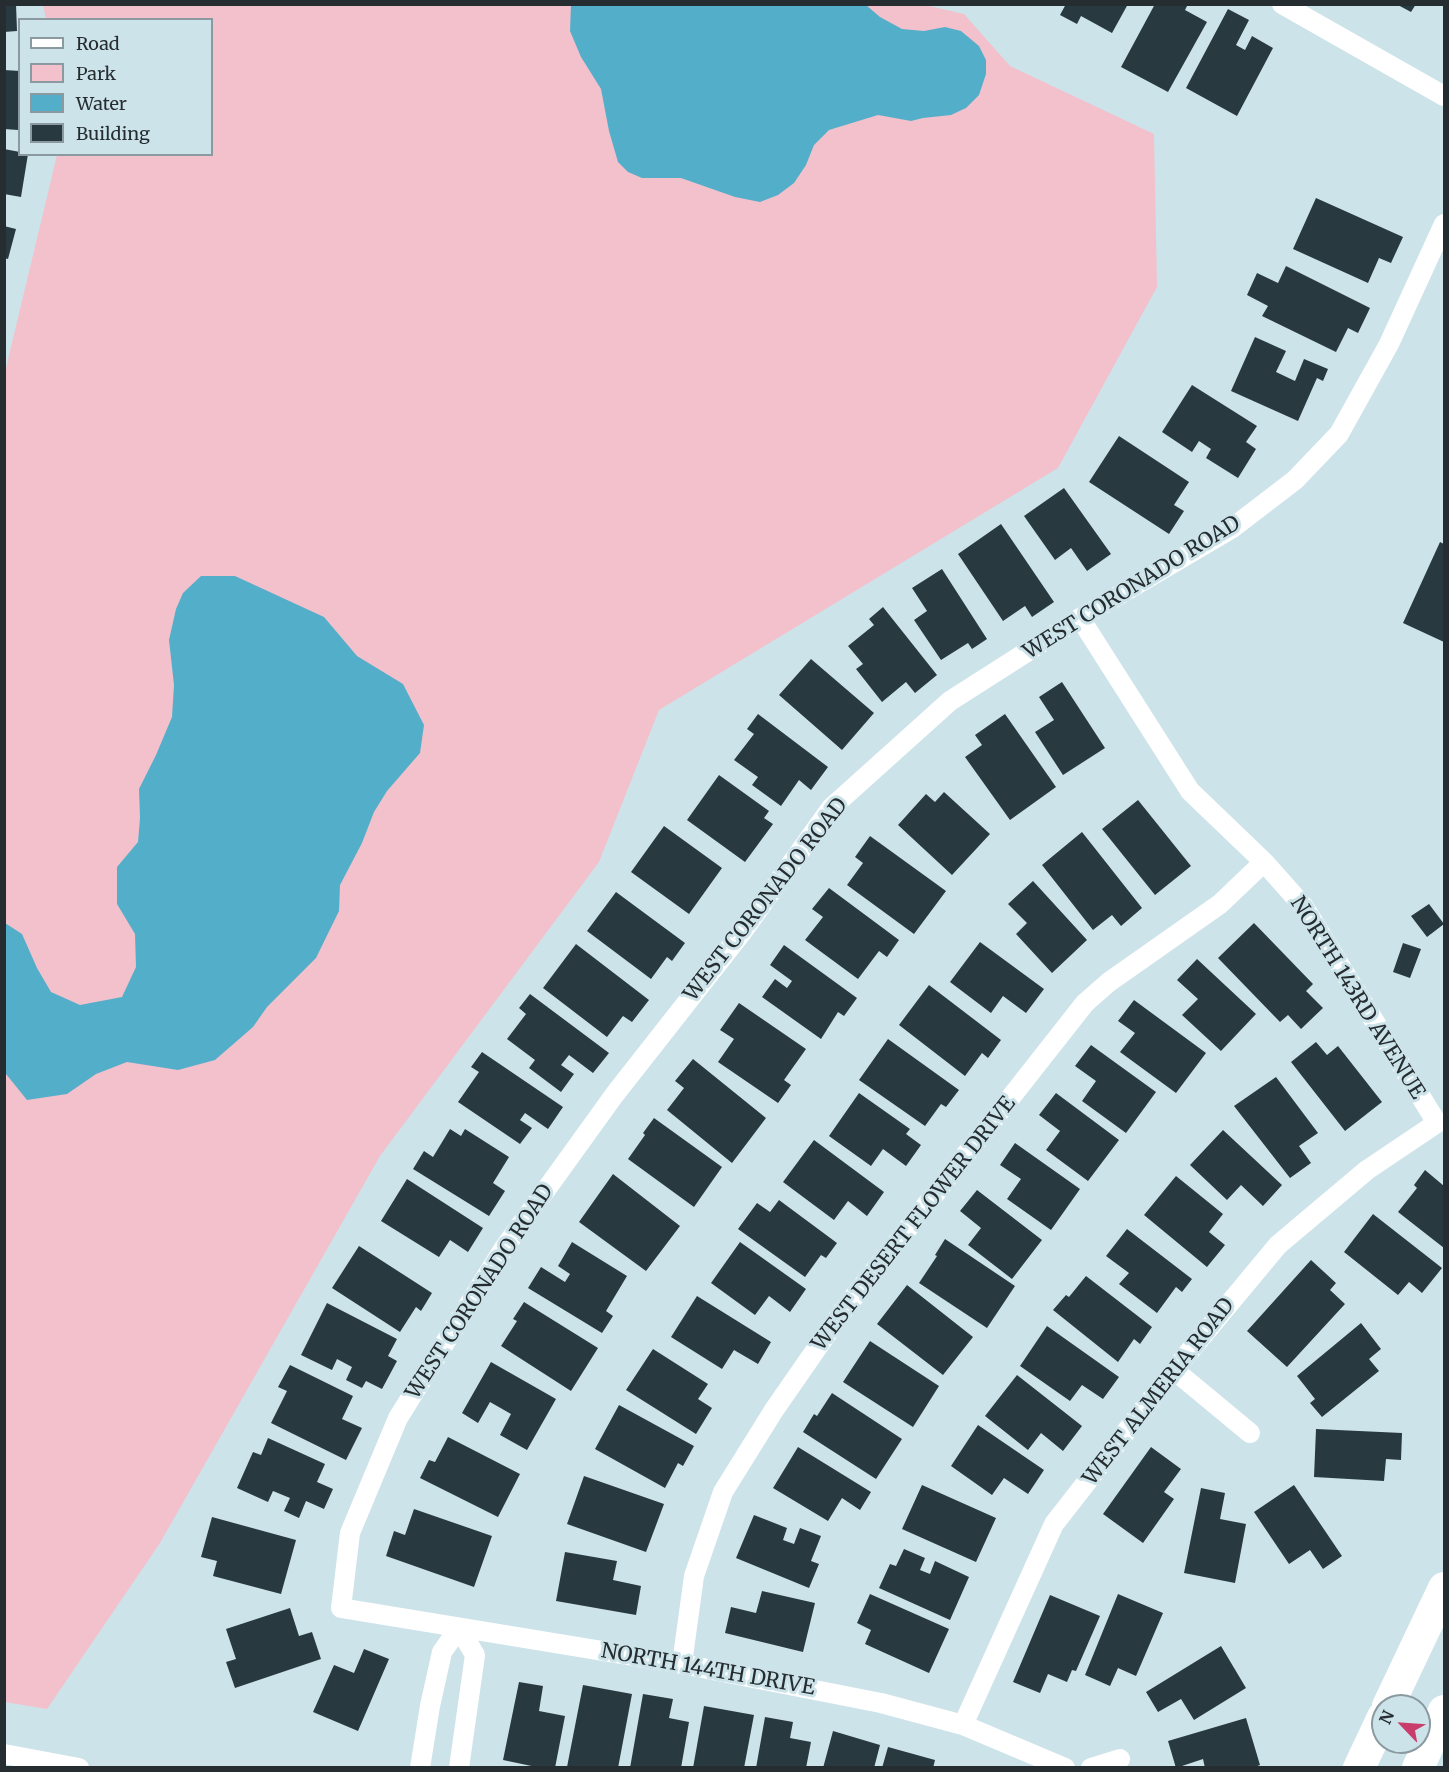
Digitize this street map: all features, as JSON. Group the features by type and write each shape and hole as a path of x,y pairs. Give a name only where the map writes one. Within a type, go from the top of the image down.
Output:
{"main road":[{"path":"1394,1694 1444,1588"},
{"path":"1418,1767 1444,1711"},
{"path":"1359,1767 1371,1742"}],"street":[{"path":"1282,4 1444,96"},
{"name":"WEST CORONADO ROAD","path":"341,1608 350,1533 398,1419 504,1248 615,1094 743,931 831,808 950,702 1080,618 1231,529 1295,480 1339,434 1389,344 1444,224"},
{"name":"NORTH 143RD AVENUE","path":"1080,618 1190,791 1264,862 1304,907 1437,1123"},
{"name":"WEST DESERT FLOWER DRIVE","path":"682,1664 694,1576 723,1492 774,1410 842,1312 1085,1003 1109,982 1220,904 1264,862"},
{"name":"WEST ALMERIA ROAD","path":"963,1725 1054,1524 1174,1370 1278,1245 1367,1170 1437,1123"},
{"path":"1174,1370 1250,1433"},
{"name":"NORTH 144TH DRIVE","path":"341,1608 682,1664 880,1703 963,1725 1065,1767"},
{"path":"420,1767 442,1652 459,1628 475,1655 459,1767"},
{"path":"4,1754 79,1767"},
{"path":"1091,1767 1120,1759"}],"green space":[{"path":"43,5 925,5 964,14 1010,66 1154,134 1157,287 1058,468 659,710 599,862 380,1156 160,1543 47,1709 5,1702 5,372 57,156 213,156 213,18 46,18"}],"water":[{"path":"571,5 866,5 880,17 902,29 924,31 945,27 961,31 979,46 986,60 986,74 979,95 966,108 951,115 911,121 878,115 829,130 814,145 806,165 794,183 778,195 760,202 735,197 681,178 642,178 628,172 618,162 601,89 581,57 570,31"},
{"path":"201,576 235,576 324,617 357,656 403,684 424,725 420,753 387,791 374,812 362,843 340,885 339,911 316,958 267,1007 253,1027 215,1060 178,1070 127,1062 96,1074 67,1094 27,1100 6,1074 5,1068 5,923 22,934 51,992 80,1005 122,997 136,967 135,934 117,904 117,867 138,842 139,789 172,717 174,685 169,640 176,609 183,593"}],"building":[{"path":"4,4 16,4 17,31 4,32"},
{"path":"1066,4 1128,4 1112,33 1081,16 1077,24 1060,15"},
{"path":"1155,4 1188,4 1185,10 1207,22 1168,92 1121,67"},
{"path":"1396,4 1416,4 1411,12"},
{"path":"1228,9 1249,20 1236,45 1245,50 1252,36 1273,48 1237,116 1186,88"},
{"path":"4,70 18,71 18,130 4,129"},
{"path":"4,149 18,152 18,156 28,156 21,197 4,194"},
{"path":"1316,198 1403,237 1391,263 1379,258 1368,283 1293,249"},
{"path":"4,226 16,229 8,259 4,258"},
{"path":"1286,266 1370,308 1358,333 1348,328 1336,352 1262,316 1268,306 1247,295 1257,273 1278,283"},
{"path":"1255,337 1286,351 1276,372 1295,381 1304,359 1328,369 1323,381 1317,378 1298,421 1231,391"},
{"path":"1192,385 1257,426 1246,442 1256,449 1238,478 1206,458 1211,449 1199,441 1192,452 1162,432"},
{"path":"1119,436 1189,482 1174,505 1184,511 1169,534 1089,482"},
{"path":"1064,488 1111,554 1087,571 1071,548 1055,560 1024,516"},
{"path":"1001,524 1054,602 1032,617 1025,606 1003,621 958,554"},
{"path":"1440,542 1444,544 1444,642 1403,623"},
{"path":"942,569 987,639 972,649 968,643 941,660 914,620 927,611 912,588"},
{"path":"883,607 937,675 915,693 906,682 882,702 856,669 863,664 848,646 874,625 869,619"},
{"path":"811,659 874,713 842,750 779,695"},
{"path":"1062,682 1105,748 1063,775 1035,732 1054,720 1039,697"},
{"path":"758,714 828,767 811,790 799,780 781,806 752,785 758,777 734,760 754,734 747,729"},
{"path":"1005,714 1056,787 1010,820 965,757 982,745 975,735"},
{"path":"719,775 769,811 764,818 773,824 745,862 687,820"},
{"path":"944,792 990,834 952,875 898,825 926,794 935,802"},
{"path":"1138,800 1191,866 1155,895 1102,829"},
{"path":"664,826 722,868 689,914 631,872"},
{"path":"1082,832 1142,908 1121,926 1112,915 1093,930 1042,865"},
{"path":"870,836 946,891 914,934 847,885 863,863 855,857"},
{"path":"1033,881 1087,940 1052,973 1016,934 1027,923 1008,904"},
{"path":"829,888 899,940 887,957 879,951 858,979 805,940 823,917 812,909"},
{"path":"616,892 685,943 672,961 667,957 651,979 587,931"},
{"path":"1429,904 1444,924 1427,937 1411,916"},
{"path":"1254,923 1313,984 1306,991 1323,1008 1301,1029 1288,1015 1280,1022 1218,958"},
{"path":"980,942 1044,989 1026,1013 1003,996 991,1013 950,982"},
{"path":"1403,943 1421,949 1410,978 1393,972"},
{"path":"576,944 649,1000 632,1022 623,1016 607,1037 543,988"},
{"path":"784,945 857,998 844,1016 838,1012 821,1039 762,997 775,979 787,988 792,981 770,965"},
{"path":"1197,959 1256,1014 1221,1051 1182,1015 1198,999 1177,980"},
{"path":"929,985 1001,1040 988,1058 982,1053 965,1076 899,1025"},
{"path":"530,994 609,1053 593,1073 569,1055 561,1065 574,1074 561,1092 529,1068 535,1060 507,1039 526,1014 519,1008"},
{"path":"1134,1000 1206,1053 1176,1093 1120,1052 1135,1033 1118,1021"},
{"path":"739,1003 806,1049 784,1080 791,1085 778,1103 718,1062 734,1039 720,1030"},
{"path":"888,1039 959,1090 946,1107 941,1104 925,1126 859,1080"},
{"path":"1316,1042 1327,1055 1338,1046 1382,1102 1345,1131 1291,1062"},
{"path":"1091,1045 1156,1092 1126,1133 1082,1101 1096,1081 1075,1066"},
{"path":"482,1052 563,1107 548,1129 525,1113 520,1120 532,1128 520,1144 458,1102 479,1072 471,1067"},
{"path":"693,1059 766,1118 732,1163 667,1110 684,1088 675,1081"},
{"path":"1276,1077 1318,1133 1299,1146 1311,1163 1290,1178 1234,1106"},
{"path":"859,1093 910,1129 906,1134 921,1145 906,1166 883,1149 871,1166 829,1136"},
{"path":"1056,1093 1119,1140 1088,1181 1046,1150 1060,1131 1039,1115"},
{"path":"654,1118 722,1167 694,1207 628,1159"},
{"path":"450,1129 461,1136 465,1129 509,1157 493,1183 505,1191 489,1216 413,1169 424,1151 433,1157"},
{"path":"1223,1130 1282,1185 1263,1206 1241,1185 1227,1200 1190,1165"},
{"path":"814,1140 884,1192 867,1216 848,1201 834,1220 783,1182"},
{"path":"1015,1143 1080,1189 1051,1230 1007,1199 1021,1179 1000,1165"},
{"path":"1425,1170 1444,1186 1444,1248 1398,1212 1417,1188 1414,1185"},
{"path":"613,1174 680,1226 646,1271 579,1222"},
{"path":"1176,1176 1223,1214 1209,1232 1225,1245 1207,1267 1144,1215"},
{"path":"407,1179 483,1228 468,1252 450,1240 439,1257 381,1221"},
{"path":"977,1190 1042,1240 1012,1279 968,1245 981,1228 960,1211"},
{"path":"779,1200 837,1243 826,1258 821,1255 805,1277 738,1229 757,1203 770,1212"},
{"path":"1373,1214 1442,1268 1422,1293 1409,1282 1398,1295 1344,1252"},
{"path":"1127,1229 1192,1279 1182,1292 1176,1287 1157,1313 1119,1284 1129,1273 1106,1256"},
{"path":"945,1239 1015,1286 987,1328 919,1283"},
{"path":"572,1242 627,1276 606,1311 613,1316 602,1333 528,1288 541,1267 565,1282 570,1274 558,1266"},
{"path":"740,1242 806,1289 790,1312 769,1296 755,1315 711,1283"},
{"path":"359,1246 432,1293 421,1311 416,1307 400,1332 332,1288"},
{"path":"1311,1260 1336,1283 1330,1290 1345,1304 1287,1367 1247,1331"},
{"path":"1086,1276 1152,1327 1140,1344 1134,1339 1118,1362 1053,1310 1066,1295 1069,1297"},
{"path":"907,1285 973,1337 943,1375 877,1324"},
{"path":"697,1296 771,1342 758,1364 734,1350 722,1369 671,1337"},
{"path":"524,1302 598,1348 571,1391 501,1346 517,1321 513,1319"},
{"path":"327,1303 397,1339 388,1356 397,1361 382,1389 366,1381 362,1388 346,1380 352,1367 337,1359 332,1370 301,1355"},
{"path":"1361,1323 1381,1349 1369,1359 1379,1371 1322,1417 1310,1403 1315,1399 1297,1376"},
{"path":"1047,1326 1119,1377 1103,1399 1082,1385 1070,1401 1020,1366"},
{"path":"870,1341 939,1386 913,1427 843,1382"},
{"path":"653,1349 708,1384 698,1399 712,1408 696,1434 626,1390"},
{"path":"491,1362 556,1399 527,1450 500,1435 511,1414 490,1402 478,1423 462,1413"},
{"path":"290,1365 353,1396 342,1419 362,1428 346,1460 271,1423 287,1391 278,1387"},
{"path":"1017,1375 1082,1426 1063,1451 1041,1433 1028,1450 985,1416"},
{"path":"832,1393 902,1439 876,1479 803,1432 814,1414 817,1416"},
{"path":"619,1405 694,1446 683,1466 678,1463 665,1488 595,1449"},
{"path":"978,1425 1044,1470 1028,1494 1004,1478 992,1495 951,1466"},
{"path":"1316,1429 1402,1433 1401,1460 1386,1459 1384,1481 1314,1477"},
{"path":"448,1437 520,1474 498,1517 420,1478 429,1460 435,1462"},
{"path":"268,1438 325,1464 317,1482 333,1489 324,1509 306,1501 299,1518 284,1511 290,1498 273,1491 268,1502 237,1488 253,1452 261,1455"},
{"path":"798,1447 871,1492 860,1510 842,1498 828,1521 773,1488"},
{"path":"1151,1447 1181,1469 1164,1492 1174,1499 1143,1543 1103,1514"},
{"path":"584,1476 664,1504 646,1552 567,1524"},
{"path":"922,1485 996,1518 976,1562 902,1529"},
{"path":"1294,1485 1342,1556 1323,1569 1310,1550 1289,1564 1254,1512"},
{"path":"1201,1488 1225,1493 1220,1519 1246,1524 1235,1583 1184,1573"},
{"path":"414,1509 492,1536 474,1587 386,1556 394,1531 405,1535"},
{"path":"754,1515 787,1528 783,1540 794,1544 800,1528 821,1536 811,1561 819,1564 809,1588 736,1558"},
{"path":"212,1517 296,1540 281,1594 213,1576 217,1561 201,1557"},
{"path":"904,1549 925,1558 920,1570 930,1574 935,1561 969,1577 950,1620 879,1588 890,1564 896,1566"},
{"path":"565,1552 617,1561 613,1580 641,1586 636,1615 556,1601"},
{"path":"762,1591 815,1603 803,1652 725,1633 731,1607 756,1613"},
{"path":"870,1594 949,1629 929,1673 865,1644 871,1630 857,1623"},
{"path":"1118,1594 1163,1613 1136,1676 1118,1668 1110,1686 1085,1675"},
{"path":"1050,1595 1100,1616 1076,1671 1072,1670 1067,1682 1048,1674 1040,1693 1013,1682"},
{"path":"290,1608 299,1636 312,1632 321,1659 235,1688 226,1662 236,1659 226,1629"},
{"path":"1221,1646 1246,1688 1194,1720 1181,1699 1158,1712 1146,1692"},
{"path":"364,1649 389,1659 358,1731 313,1712 334,1665 354,1673"},
{"path":"519,1682 543,1686 539,1711 565,1716 555,1768 541,1768 503,1760"},
{"path":"583,1685 632,1694 618,1768 567,1767"},
{"path":"643,1694 673,1699 669,1718 689,1722 681,1768 630,1768"},
{"path":"704,1706 754,1715 744,1768 693,1768"},
{"path":"765,1717 793,1722 790,1738 811,1742 806,1768 756,1768"},
{"path":"1246,1718 1260,1765 1252,1768 1205,1768 1203,1759 1176,1768 1168,1741"},
{"path":"833,1731 880,1745 874,1768 823,1768"},
{"path":"888,1747 935,1760 933,1768 882,1768"}]}
